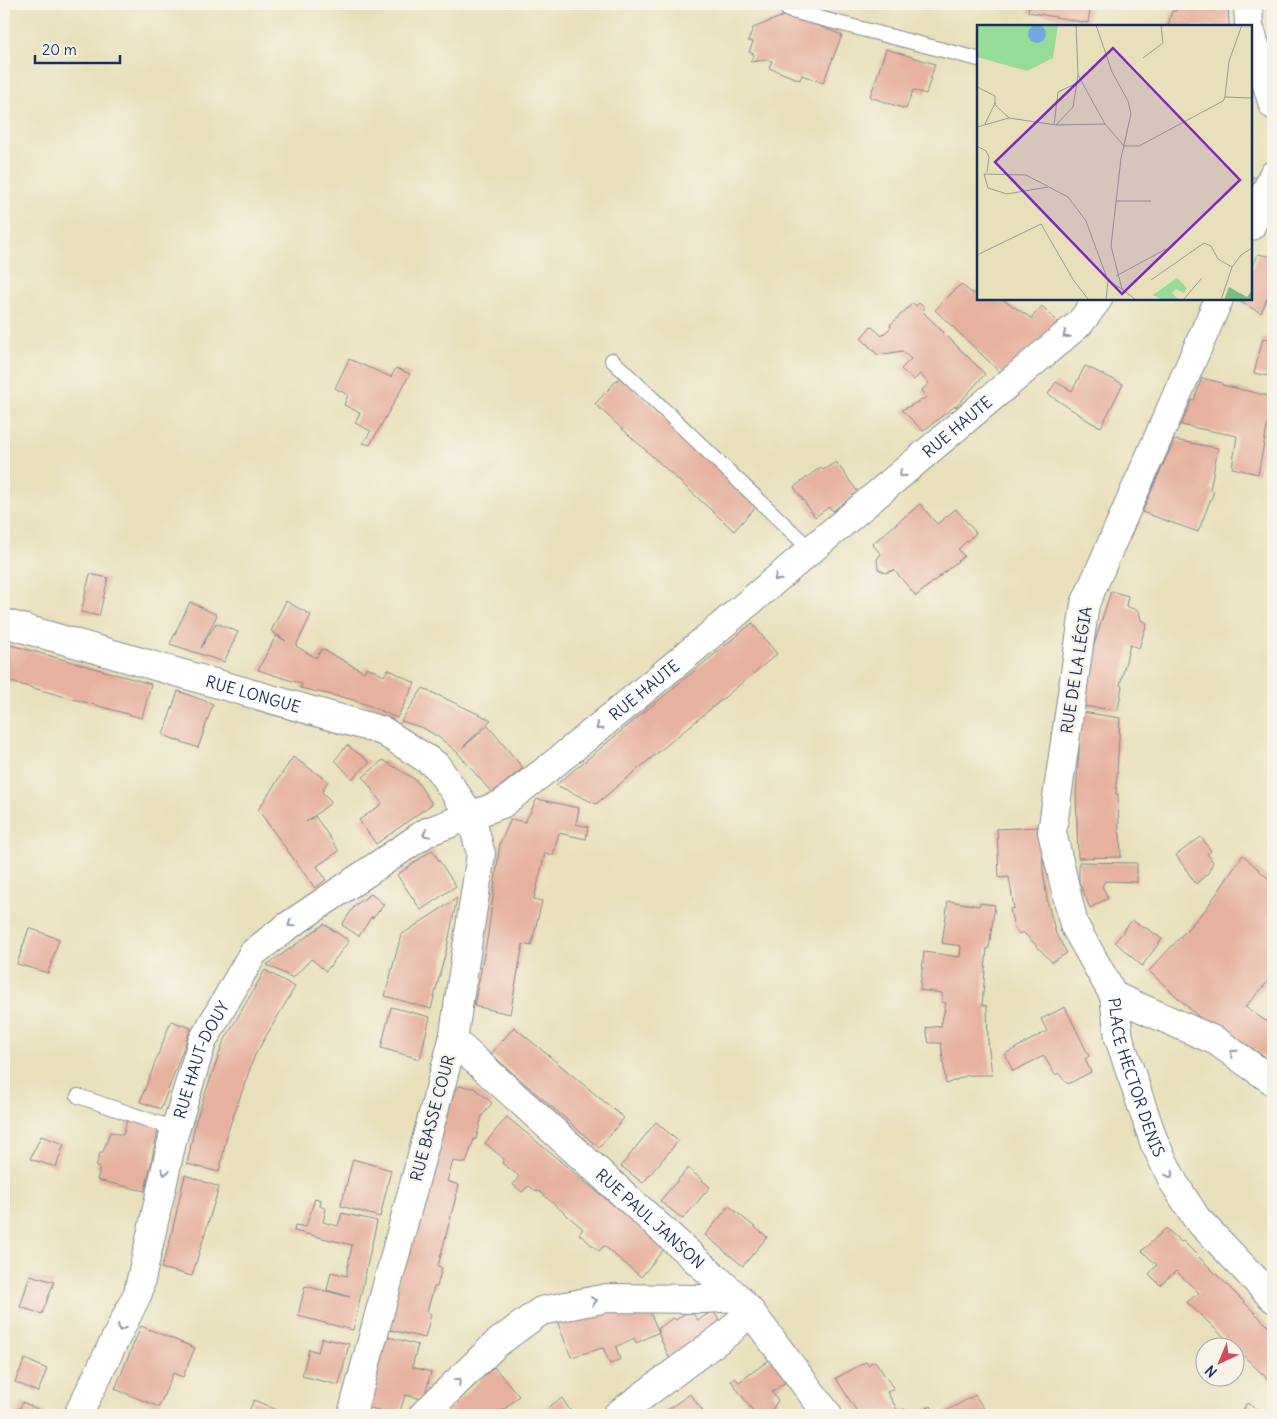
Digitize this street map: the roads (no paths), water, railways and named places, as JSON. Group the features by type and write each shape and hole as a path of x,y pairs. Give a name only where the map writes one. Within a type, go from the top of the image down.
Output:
{"street":[{"path":"1248,4 1250,25"},
{"path":"1252,35 1273,105"},
{"path":"1252,224 1273,175"},
{"name":"RUE HAUTE","path":"471,816 502,804 555,763 1080,324 1097,300"},
{"name":"RUE DE LA LÉGIA","path":"1114,996 1074,925 1052,832 1085,604 1219,300"},
{"name":"RUE LONGUE","path":"4,623 384,731 436,764 471,816"},
{"name":"RUE BASSE COUR","path":"352,1415 453,1040 481,854 471,816"},
{"name":"RUE HAUT-DOUY","path":"78,1415 138,1293 175,1129 202,1042 254,953 286,928 427,832 471,816"},
{"name":"PLACE HECTOR DENIS","path":"1114,996 1216,1042 1273,1081"},
{"name":"PLACE HECTOR DENIS","path":"1114,996 1119,1038 1154,1142 1174,1183 1197,1219 1273,1298"},
{"name":"RUE PAUL JANSON","path":"453,1040 744,1304 828,1415"},
{"path":"423,1415 496,1344 541,1311 606,1298 704,1299 744,1304 729,1332 617,1415"}],"lane":[{"path":"788,10 977,59"},
{"path":"612,360 811,550"},
{"path":"78,1096 175,1129"}]}
